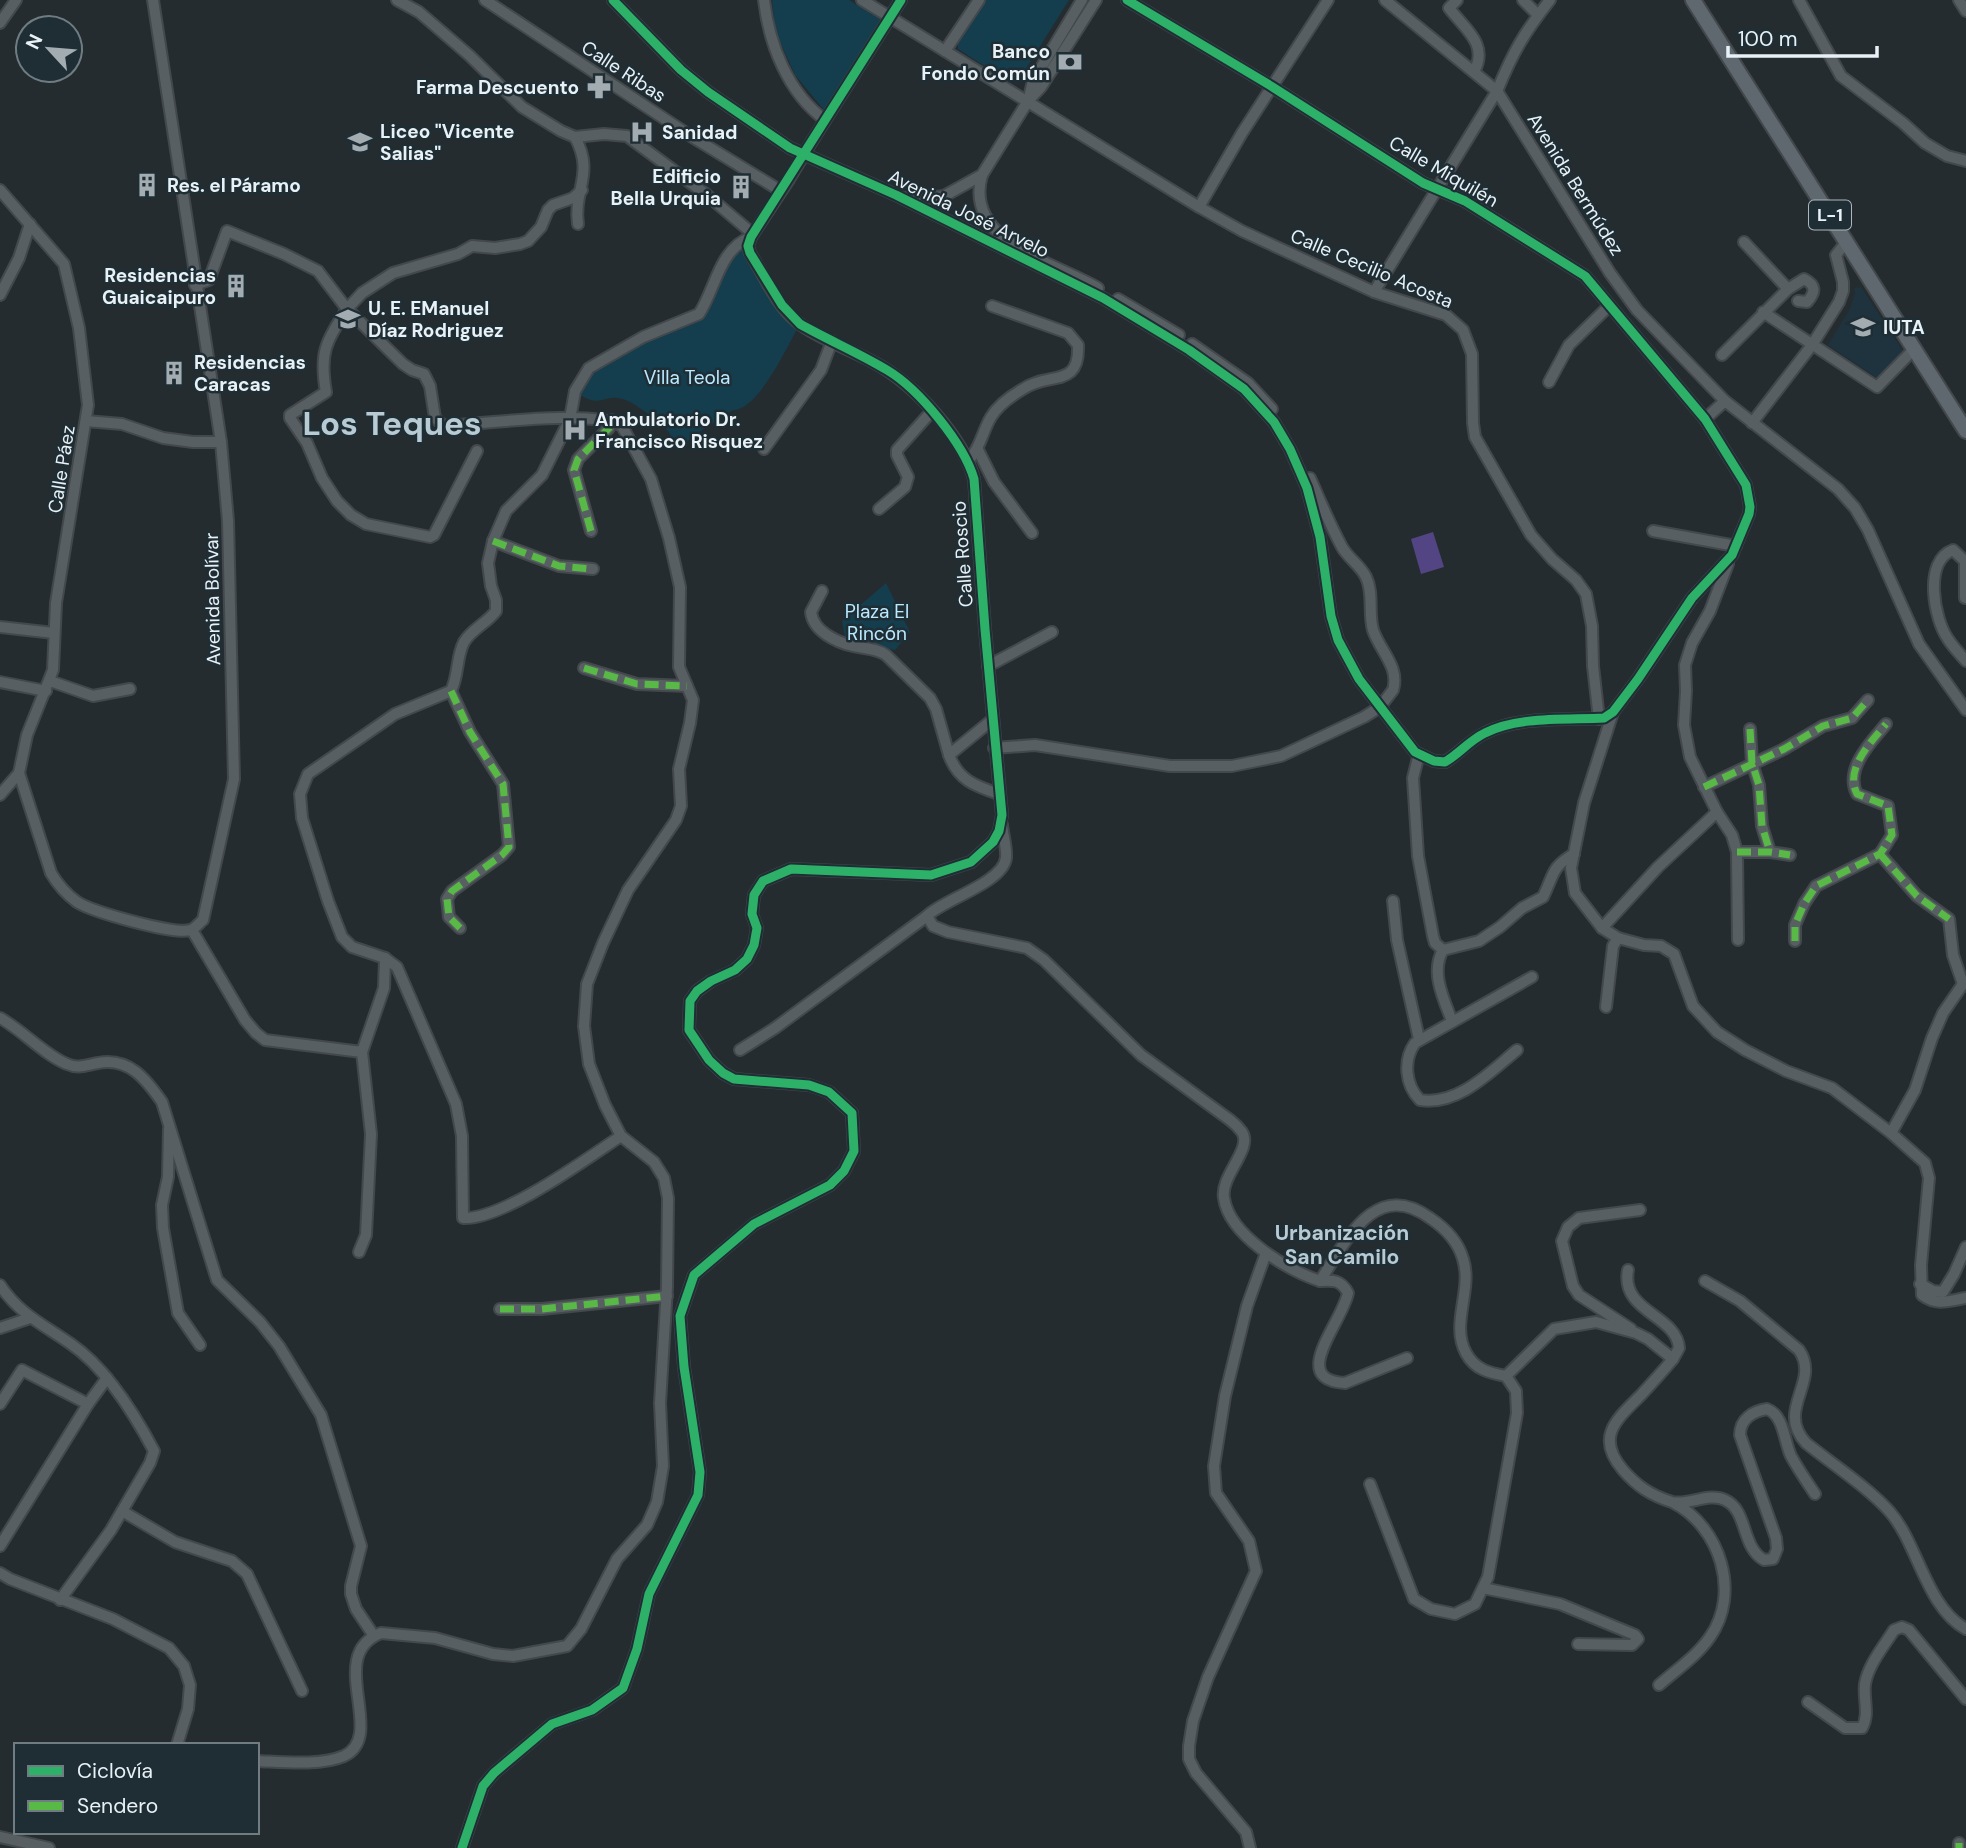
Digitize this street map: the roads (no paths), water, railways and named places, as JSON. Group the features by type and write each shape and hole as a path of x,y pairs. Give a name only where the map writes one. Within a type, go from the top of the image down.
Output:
{"main road":[{"name":"L-1","path":"1693,0 1966,431"}],"street":[{"path":"0,23 16,0"},
{"name":"Avenida Bolívar","path":"153,0 221,442 228,521 234,779 203,920 192,930"},
{"path":"397,0 419,12 460,47 522,107 575,137 604,134 627,136 716,202 752,235"},
{"name":"Calle Ribas","path":"485,0 689,135 785,186"},
{"name":"Avenida José Arvelo","path":"613,0 681,70 708,92 790,148 896,195 1103,298 1230,377 1259,403 1274,422 1298,467 1311,503 1328,601 1338,639 1366,691 1407,743 1419,754"},
{"path":"764,0 770,36 783,67 802,97 814,112 825,120"},
{"name":"Calle Cecilio Acosta","path":"862,0 1242,231 1374,292 1446,314 1463,331 1469,342 1474,372 1475,437 1531,535 1552,559 1576,580 1586,594 1592,626 1599,719"},
{"path":"621,1136 534,1193 474,1219 463,1218 462,1136 456,1104 397,967 386,958 352,947 342,937 302,818 300,794 308,774 395,714 451,691 465,640 496,611 488,563 493,541 506,512 542,475 570,419 575,391 589,368 642,337 699,314 728,254 738,242 752,235 901,0"},
{"path":"945,51 979,0"},
{"path":"1028,101 1033,81 1082,0"},
{"path":"896,195 918,200 944,196 982,176 1028,101 1041,87 1096,0"},
{"name":"Calle Miquilén","path":"1127,0 1271,86 1436,190 1465,201 1585,276 1705,419 1746,485 1749,514 1710,611 1692,643 1685,665 1684,725 1690,757 1717,812 1728,827 1737,852"},
{"path":"1199,207 1271,86 1328,0"},
{"name":"Avenida Bermúdez","path":"1385,0 1497,90 1610,273 1637,310 1725,401 1838,489 1855,508 1868,530 1919,644 1966,710"},
{"path":"1457,0 1449,8 1480,51 1474,72"},
{"path":"1523,0 1538,15"},
{"path":"1374,292 1497,90 1510,57 1550,0"},
{"path":"1799,0 1841,76 1903,123 1924,143 1947,156 1966,161"},
{"path":"1959,0 1966,11"},
{"path":"575,137 584,159 578,224"},
{"name":"Avenida José Arvelo","path":"982,176 978,192 979,206 988,224 1000,236 1146,314 1222,362 1263,397 1288,432 1340,542 1366,576 1370,592 1369,613 1374,632 1396,680 1393,690 1380,707 1364,718 1281,756 1232,766 1170,766 1035,745 995,748"},
{"name":"Calle Páez","path":"0,190 64,264 79,328 88,405 56,603 53,670 27,735 19,773"},
{"path":"477,451 434,535 430,537 366,524 351,515 337,501 322,478 307,443 290,415 326,393 323,354 347,309 362,293 393,273 458,254 472,246 495,248 527,241 541,227 553,205 573,198 582,190"},
{"path":"0,295 19,258 30,224"},
{"path":"195,285 209,279 227,231 318,271 347,309 403,364 424,374 431,390 435,418 441,424 446,426 570,419 611,420 622,426 651,479 669,538 680,587 679,667 693,700 679,769 681,806 676,820 628,890 603,943 587,984 584,1026 589,1064 605,1105 621,1136 654,1162 664,1178 668,1198 667,1296 660,1404 663,1466 657,1502 647,1525 617,1559 581,1629 567,1646 513,1656 493,1654 435,1638 381,1633 374,1636 357,1658 355,1677 361,1732 358,1743 352,1750 334,1759 305,1762 259,1761"},
{"name":"Calle Roscio","path":"752,235 748,246 750,253 789,315 800,324 875,363 904,382 969,460 974,479 992,720 1006,858 1003,866 966,895 933,910 928,916"},
{"path":"1752,423 1812,345 1843,291 1836,255 1847,241"},
{"path":"1744,242 1788,289"},
{"path":"1593,287 1610,273"},
{"path":"1722,355 1788,289 1804,279 1812,283 1813,296 1807,302 1798,301"},
{"path":"969,460 978,450 989,420 1006,400 1042,379 1066,377 1072,373 1077,362 1078,345 1068,333 992,306"},
{"path":"1549,382 1569,345 1609,306"},
{"path":"1763,312 1877,387 1914,349"},
{"path":"764,449 821,370 832,341"},
{"path":"1705,419 1725,401"},
{"path":"878,509 905,487 908,477 897,450 931,412"},
{"path":"591,531 574,470 578,459 609,428 611,420"},
{"path":"86,422 122,424 163,438 221,442"},
{"path":"978,450 994,482 1032,533"},
{"path":"1653,531 1734,550 1692,598 1613,712 1584,803 1571,868 1574,893 1602,928 1618,938 1644,945 1661,946 1674,954 1693,1006 1717,1032 1786,1071 1832,1088 1925,1163 1930,1178 1920,1284 1922,1295 1930,1301 1940,1303 1966,1298"},
{"path":"493,541 559,566 593,569"},
{"path":"1321,549 1340,542"},
{"path":"1965,598 1965,561 1953,550 1943,555 1939,561 1933,583 1947,638 1966,661"},
{"path":"822,592 811,612 817,627 832,638 852,646 874,649 886,655 930,698 957,773 965,780 999,794"},
{"path":"0,627 54,633"},
{"path":"988,666 1052,632"},
{"path":"584,668 637,684 687,686"},
{"path":"0,682 48,686 93,696 130,689"},
{"path":"451,691 470,732 503,784 509,847 452,891 447,899 449,918 460,928"},
{"path":"1704,787 1784,749 1823,726 1852,718 1868,700"},
{"path":"1443,950 1435,943 1433,936 1418,856 1413,778 1419,754 1434,761 1445,762 1474,739 1499,727 1526,722 1599,719 1613,712"},
{"path":"949,755 992,720"},
{"path":"1795,941 1795,925 1816,886 1880,854 1892,835 1888,806 1857,794 1853,785 1854,773 1864,751 1886,724"},
{"path":"1750,729 1752,763 1759,785 1762,826 1770,852"},
{"path":"19,773 44,854 60,888 78,902 110,916 179,931 192,930 245,1020 265,1040 362,1052"},
{"path":"0,795 19,773"},
{"path":"1602,928 1658,867 1717,812"},
{"path":"461,1848 483,1786 494,1773 552,1724 592,1710 622,1688 627,1677 637,1649 649,1594 698,1495 700,1472 684,1367 680,1316 694,1275 754,1224 830,1185 844,1171 854,1151 852,1114 829,1092 809,1085 734,1079 723,1073 709,1060 690,1030 690,1001 697,991 735,970 747,959 754,945 757,928 752,914 754,895 763,881 791,869 931,875 971,862 993,842 999,831 1002,815"},
{"path":"1738,940 1737,852 1790,855"},
{"path":"1443,950 1479,941 1522,908 1543,897 1552,871 1560,861 1574,854"},
{"path":"1880,854 1917,896 1949,919 1953,956 1964,983 1943,1013 1915,1090 1891,1133"},
{"path":"1393,901 1397,940 1419,1039"},
{"path":"740,1050 775,1028 928,916 933,926 948,932 1027,948 1044,960 1141,1055 1243,1132 1243,1148 1226,1178 1223,1197 1232,1222 1266,1253 1296,1273 1320,1281 1336,1279 1344,1285 1348,1293 1345,1307 1317,1358 1318,1371 1324,1378 1345,1383 1407,1358"},
{"path":"1606,1007 1614,946 1618,938"},
{"path":"1443,950 1437,966 1452,1021"},
{"path":"359,1252 366,1235 371,1134 362,1052 384,988 386,958"},
{"path":"1517,1050 1474,1085 1444,1099 1420,1100 1414,1094 1408,1074 1409,1054 1419,1039 1532,977"},
{"path":"0,1018 62,1062 76,1068 101,1062 117,1062 134,1069 146,1079 162,1102 218,1280 260,1322 321,1415 361,1546 351,1594 356,1609 374,1636"},
{"path":"169,1121 168,1177 162,1205 163,1228 178,1313 200,1345"},
{"path":"1320,1281 1359,1221 1378,1209 1395,1204 1413,1207 1450,1234 1463,1258 1466,1284 1460,1338 1467,1356 1484,1372 1506,1376 1516,1391 1517,1413 1488,1577 1475,1604 1455,1614 1431,1609 1414,1599 1370,1484"},
{"path":"1636,1333 1579,1295 1573,1286 1562,1241 1568,1227 1579,1218 1640,1210"},
{"path":"1920,1284 1933,1291 1943,1292 1966,1247"},
{"path":"1250,1848 1246,1832 1196,1773 1189,1759 1189,1746 1193,1721 1208,1677 1255,1571 1249,1541 1216,1493 1214,1466 1225,1396 1247,1306 1266,1253"},
{"path":"1628,1270 1631,1294 1678,1339 1679,1348 1673,1359 1615,1421 1609,1435 1610,1449 1615,1460 1638,1487 1688,1510 1710,1539 1722,1566 1724,1600 1718,1622 1709,1639 1659,1685"},
{"path":"1705,1281 1740,1301 1802,1355 1806,1370 1793,1412 1794,1425 1799,1435 1805,1443 1889,1510 1902,1528 1923,1576 1946,1610 1966,1629"},
{"path":"0,1285 7,1296 30,1318 73,1345 107,1378 154,1451 122,1511 60,1600"},
{"path":"500,1309 542,1310 667,1296"},
{"path":"0,1328 30,1318"},
{"path":"1506,1376 1554,1329 1596,1322 1636,1333 1673,1359"},
{"path":"0,1405 22,1370 88,1404"},
{"path":"0,1546 107,1378"},
{"path":"1674,1503 1717,1498 1726,1500 1735,1507 1752,1552 1764,1560 1773,1559 1777,1549 1776,1538 1740,1435 1740,1428 1749,1416 1767,1409 1774,1411 1791,1456 1815,1494"},
{"path":"122,1511 175,1542 232,1561 247,1574 302,1691"},
{"path":"0,1573 142,1633 169,1648 184,1666 190,1685 187,1709 178,1743"},
{"path":"1483,1588 1560,1604 1635,1635 1638,1639 1632,1645 1578,1644"},
{"path":"1808,1702 1845,1728 1862,1728 1867,1715 1864,1686 1868,1673 1894,1630 1902,1627 1909,1630 1966,1699"},
{"path":"0,1837 48,1848"}],"place":[{"name":"Banco Fondo Común","path":"1070,62"},
{"name":"Farma Descuento","path":"599,87"},
{"name":"Sanidad","path":"642,132"},
{"name":"Liceo \"Vicente Salias\"","path":"360,142"},
{"name":"Res. el Páramo","path":"147,185"},
{"name":"Edificio Bella Urquia","path":"741,187"},
{"name":"Residencias Guaicaipuro","path":"236,286"},
{"name":"U. E. EManuel Díaz Rodriguez","path":"348,319"},
{"name":"IUTA","path":"1863,327"},
{"name":"Residencias Caracas","path":"174,373"},
{"name":"Ambulatorio Dr. Francisco Risquez","path":"575,430"}],"district":[{"name":"Los Teques","path":"392,423"},
{"name":"Urbanización San Camilo","path":"1342,1245"}],"park label":[{"name":"Villa Teola","path":"687,377"},
{"name":"Plaza El Rincón","path":"877,622"}]}
